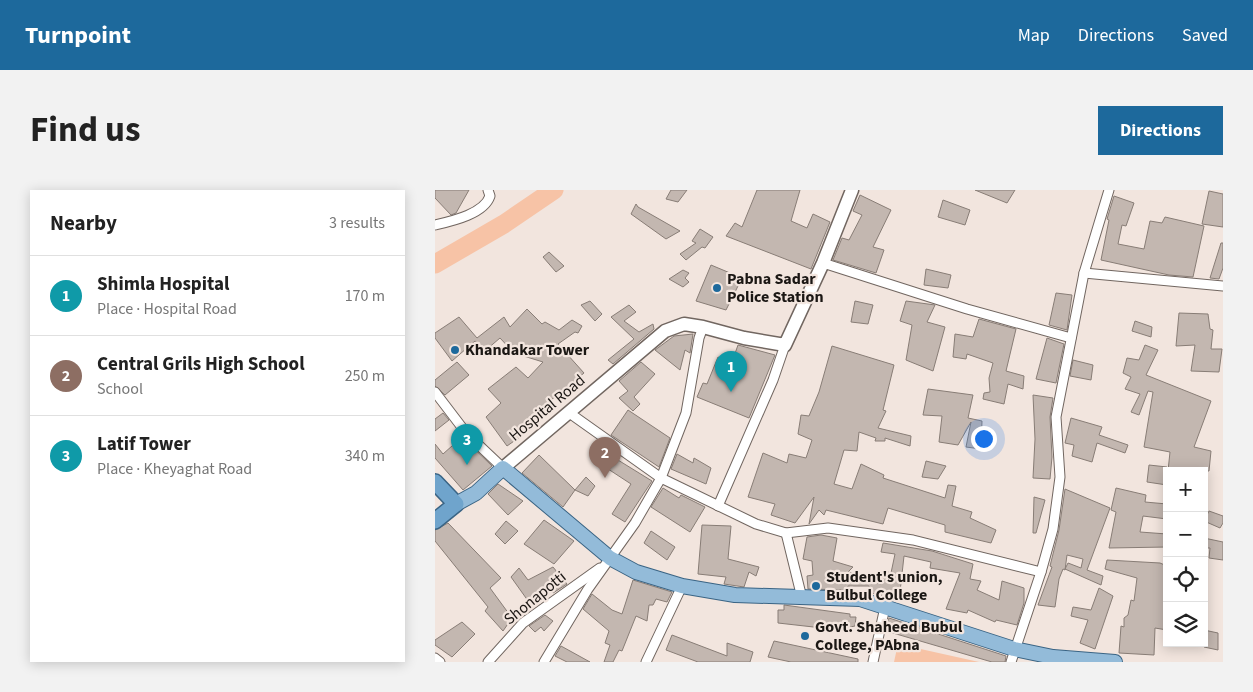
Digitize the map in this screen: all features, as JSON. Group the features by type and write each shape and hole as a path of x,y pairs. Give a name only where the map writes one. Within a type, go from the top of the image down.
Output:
{"highway":[{"path":"435,482 456,504 435,521"}],"main road":[{"path":"785,345 823,263 852,190"},
{"name":"Hospital Road","path":"456,504 476,493 568,412 665,331 684,324 703,326 744,338 785,345"},
{"path":"503,468 608,561 636,572 682,586 735,595 860,600 885,607 1012,655 1053,656 1115,662"}],"street":[{"path":"435,225 455,220 486,205 490,196 488,190"},
{"path":"1012,655 1041,572 1053,529 1060,477 1056,417 1084,273 1109,190"},
{"path":"823,263 967,309 1071,338"},
{"path":"1084,273 1223,286"},
{"path":"608,561 635,523 661,478 686,413 699,338 703,326"},
{"path":"718,506 773,380 785,345"},
{"path":"435,392 467,434 503,468"},
{"path":"568,412 661,478 756,524 786,533 828,528 885,535 913,540 1041,572"},
{"path":"786,533 802,598"},
{"name":"Shonapotti","path":"488,662 523,623 608,561"},
{"name":"Shonapotti","path":"544,662 608,561"},
{"path":"646,662 682,586"},
{"path":"873,662 885,607"},
{"path":"435,658 440,662"}],"shaded area":[{"path":"898,644 979,662 894,662"}],"building":[{"path":"435,190 469,190 456,213 451,215 435,198"},
{"path":"671,190 687,190 678,202 666,199"},
{"path":"757,190 800,190 791,221 807,228 813,214 830,222 811,269 726,236 735,223 742,227"},
{"path":"975,190 1015,190 1007,203"},
{"path":"1209,191 1223,194 1223,227 1202,224"},
{"path":"860,195 891,210 873,247 884,250 876,273 833,260 842,238 849,240 862,215 853,211"},
{"path":"1114,196 1134,203 1126,226 1122,225 1118,244 1144,249 1150,221 1162,223 1165,217 1204,226 1193,277 1169,275 1101,260 1109,220 1107,219"},
{"path":"943,200 970,210 965,225 938,217"},
{"path":"636,204 638,207 680,231 666,239 631,214"},
{"path":"700,229 713,237 705,248 702,247 686,260 680,254 696,243 692,241"},
{"path":"1221,243 1223,243 1223,268 1219,279 1210,278"},
{"path":"549,252 564,266 556,272 543,257"},
{"path":"711,265 742,278 726,310 696,301"},
{"path":"926,269 951,275 948,288 924,285"},
{"path":"683,270 689,273 685,278 689,282 683,287 669,279"},
{"path":"1056,293 1072,295 1067,330 1049,325"},
{"path":"590,301 602,314 595,321 581,305"},
{"path":"855,301 873,305 868,324 851,322"},
{"path":"906,301 935,305 927,322 945,327 933,371 906,360 912,325 900,321"},
{"path":"629,305 636,312 624,321 639,332 653,324 654,329 613,364 608,360 634,339 611,317"},
{"path":"527,309 542,324 545,322 559,330 572,320 582,326 578,333 575,332 558,344 584,373 551,400 557,406 527,432 507,446 486,417 501,403 488,389 516,367 528,378 543,362 514,353 500,338 486,350 475,341 452,361 435,338 435,333 459,317 477,338 504,317 510,327"},
{"path":"1179,313 1208,314 1210,329 1213,330 1211,349 1222,349 1219,372 1191,371 1195,345 1176,346"},
{"path":"979,319 1016,329 1006,371 1024,376 1023,389 1008,384 1004,404 983,399 984,393 990,392 989,378 993,363 967,354 966,359 953,357 955,334 973,337"},
{"path":"1135,321 1152,327 1151,337 1132,331"},
{"path":"693,334 690,353 685,350 680,370 655,350 674,336"},
{"path":"1047,338 1064,344 1056,383 1036,379"},
{"path":"738,345 775,355 749,418 697,397 703,383 707,384 718,357 732,362"},
{"path":"1145,345 1158,350 1146,375 1211,401 1194,447 1211,451 1209,471 1208,467 1168,467 1170,452 1144,447 1153,392 1148,391 1139,415 1131,412 1140,394 1125,389 1131,377 1123,373 1127,358 1139,360"},
{"path":"832,346 894,365 883,410 886,411 878,428 911,436 910,446 885,438 885,441 875,441 876,438 859,432 857,451 844,450 834,484 852,489 861,464 884,475 883,478 945,498 948,485 956,486 952,506 972,512 970,518 996,530 991,543 945,532 945,525 888,508 883,524 826,510 824,515 819,510 809,524 814,497 795,523 771,515 775,504 748,497 763,453 787,463 789,454 806,458 812,440 798,434 801,415 809,416 819,392"},
{"path":"1073,360 1093,365 1091,380 1070,376"},
{"path":"457,362 469,375 445,395 435,386 435,380"},
{"path":"641,362 655,374 634,397 640,404 633,411 619,398 628,391 619,381"},
{"path":"928,389 973,395 968,418 982,421 981,449 966,447 971,422 958,445 939,442 942,416 923,415"},
{"path":"1033,395 1053,398 1050,417 1052,457 1050,479 1033,478 1035,439"},
{"path":"628,410 670,438 659,467 611,435"},
{"path":"443,413 449,420 435,431 435,419"},
{"path":"1071,418 1102,427 1099,435 1128,445 1125,453 1097,443 1092,462 1072,456 1074,445 1065,443"},
{"path":"462,437 492,466 463,490 435,458 435,444 443,454"},
{"path":"605,452 652,481 625,522 612,514 631,484 605,467"},
{"path":"677,454 693,463 694,458 711,468 706,484 671,469"},
{"path":"539,455 575,490 563,507 522,473"},
{"path":"926,461 946,466 938,479 922,477"},
{"path":"1149,465 1167,467 1163,467 1163,484 1147,482"},
{"path":"586,477 595,486 588,496 575,490"},
{"path":"498,484 523,501 508,515 488,494"},
{"path":"663,488 679,498 681,495 705,507 690,532 651,507"},
{"path":"1116,488 1146,495 1145,502 1163,504 1163,518 1143,516 1140,532 1163,534 1163,547 1109,548 1116,512 1111,510"},
{"path":"1065,489 1110,508 1087,570 1103,576 1101,585 1063,569 1059,579 1055,607 1038,605 1052,567 1050,566 1059,530","holes":["1067,555 1083,559 1081,568 1068,563 1065,569"]},
{"path":"1034,497 1045,500 1036,533 1033,533"},
{"path":"1209,511 1223,516 1223,523 1220,528 1208,523"},
{"path":"544,520 574,541 554,564 524,544"},
{"path":"506,521 518,531 505,544 495,534"},
{"path":"448,523 501,578 490,588 512,618 503,631 485,611 488,607 435,541 435,530"},
{"path":"702,525 731,526 728,559 759,567 756,576 749,572 744,587 724,584 726,577 698,574"},
{"path":"651,531 675,547 667,560 644,543"},
{"path":"821,535 837,538 833,561 853,567 848,572 858,574 858,579 881,584 884,571 891,573 895,554 881,552 883,543 932,551 973,564 970,579 981,581 977,590 999,600 1002,581 1024,588 1024,603 1017,625 996,620 995,622 968,610 967,613 946,609 960,573 930,568 931,562 904,556 899,601 868,592 869,586 848,586 847,590 808,589 807,576 813,575 812,561 803,559 807,537"},
{"path":"1208,539 1223,542 1223,560 1209,558 1210,548 1208,548"},
{"path":"1107,560 1163,564 1163,629 1155,628 1154,655 1119,653 1121,626 1124,627 1124,618 1128,615 1131,600 1134,601 1137,578 1105,569"},
{"path":"553,567 567,584 553,593 549,587 531,605 511,577 519,568 528,580"},
{"path":"633,580 672,592 667,602 656,599 653,605 649,605 647,621 636,616 622,651 619,650 613,662 604,662 610,645 605,643 609,631 583,609 592,594 612,610 622,614"},
{"path":"1099,588 1113,596 1095,649 1080,643 1088,620 1071,616 1073,607 1091,610"},
{"path":"784,605 850,614 850,617 856,617 855,626 850,627 849,631 778,623 778,610 784,610"},
{"path":"545,615 553,621 544,631 541,627 535,632 529,626"},
{"path":"889,618 1006,656 1005,662 992,662 886,631"},
{"path":"462,622 475,634 452,657 435,645 435,640"},
{"path":"1208,631 1218,633 1218,650 1204,647 1208,647"},
{"path":"672,635 727,656 727,643 753,652 750,662 698,662 666,650"},
{"path":"774,641 858,659 858,662 791,662 768,657"},
{"path":"561,646 590,662 567,662 555,656"}],"waterway":[{"path":"435,264 504,224 554,190"}],"place":[{"name":"Pabna Sadar Police Station","path":"717,288"},
{"name":"Khandakar Tower","path":"455,350"},
{"name":"Shimla Hospital","path":"731,392"},
{"name":"Latif Tower","path":"467,465"},
{"name":"Central Grils High School","path":"605,478"},
{"name":"Student's union, Bulbul College","path":"816,586"},
{"name":"Govt. Shaheed Bubul College, PAbna","path":"805,636"}]}
